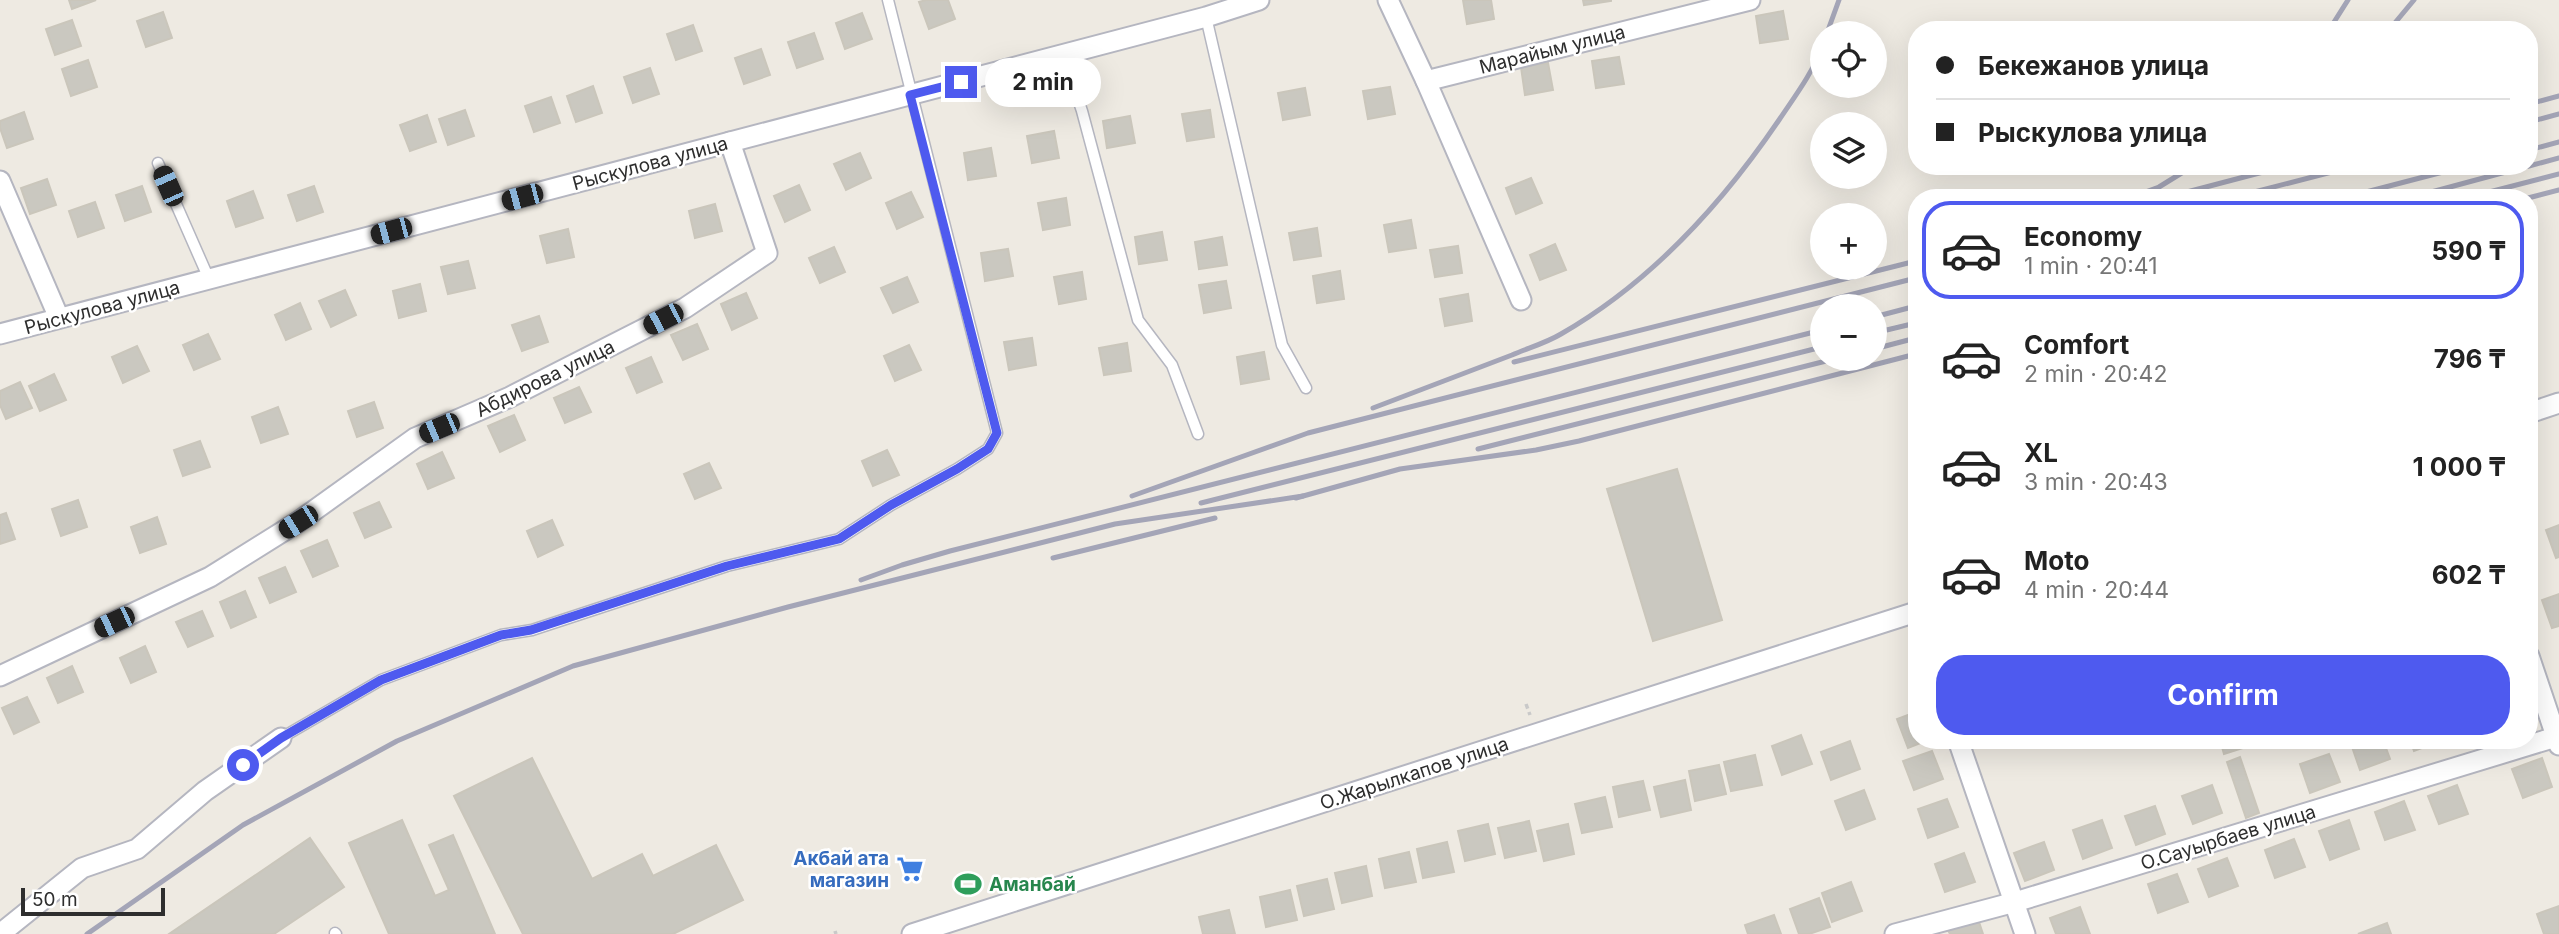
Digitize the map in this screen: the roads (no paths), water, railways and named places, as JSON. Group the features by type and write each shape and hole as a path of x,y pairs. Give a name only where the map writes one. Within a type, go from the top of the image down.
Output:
{"street":[{"name":"Рыскулова улица","path":"0,334 1063,55 1259,0"},
{"path":"1388,0 1521,300"},
{"name":"Марайым улица","path":"1426,81 1677,9 1750,0"},
{"name":"Абдирова улица","path":"0,676 210,577 298,522 415,438 510,397 685,308 767,253 730,142"},
{"path":"0,181 59,318"},
{"path":"2538,410 2559,403"},
{"name":"О.Жарылкапов улица","path":"912,934 1908,619"},
{"path":"2538,682 2558,739"},
{"path":"0,934 82,868 137,849 205,791 281,738"},
{"name":"О.Сауырбаев улица","path":"2538,745 2558,739"},
{"path":"1961,749 2025,934"},
{"name":"О.Сауырбаев улица","path":"1895,934 2015,902 2525,749"}],"lane":[{"path":"281,738 381,680 501,635 531,630 727,566 839,539 891,505 988,449 997,433 888,0"},
{"path":"1206,17 1282,345 1306,388"},
{"path":"1063,55 1082,111 1138,320 1172,365 1198,434"},
{"path":"158,163 209,279"}],"railway":[{"path":"1831,21 1839,0"},
{"path":"2335,21 2348,0"},
{"path":"2396,21 2414,0"},
{"path":"1373,408 1549,340 1594,314 1625,291 1682,239 1733,182 1810,71"},
{"path":"2538,102 2559,96"},
{"path":"2538,120 2559,114"},
{"path":"2538,148 2559,142"},
{"path":"2538,164 2559,158"},
{"path":"2501,189 2559,174"},
{"path":"2154,189 2178,175"},
{"path":"2198,189 2252,175"},
{"path":"2266,189 2320,175"},
{"path":"2378,189 2431,175"},
{"path":"2442,189 2495,175"},
{"path":"2538,195 2559,190"},
{"path":"1514,362 1908,263"},
{"path":"1132,496 1308,433 1908,280"},
{"path":"1887,314 1908,308"},
{"path":"1887,330 1908,325"},
{"path":"861,580 950,551 1810,333"},
{"path":"1887,346 1908,340"},
{"path":"1201,503 1810,350"},
{"path":"1296,498 1400,469 1536,450 1579,441 1908,356"},
{"path":"1478,449 1810,365"},
{"path":"87,934 243,825 397,741 573,666 788,607 1115,524 1303,496"},
{"path":"1053,558 1215,518"}],"place":[{"name":"Акбай ата магазин","path":"910,869"},
{"name":"Аманбай","path":"968,884"}]}
